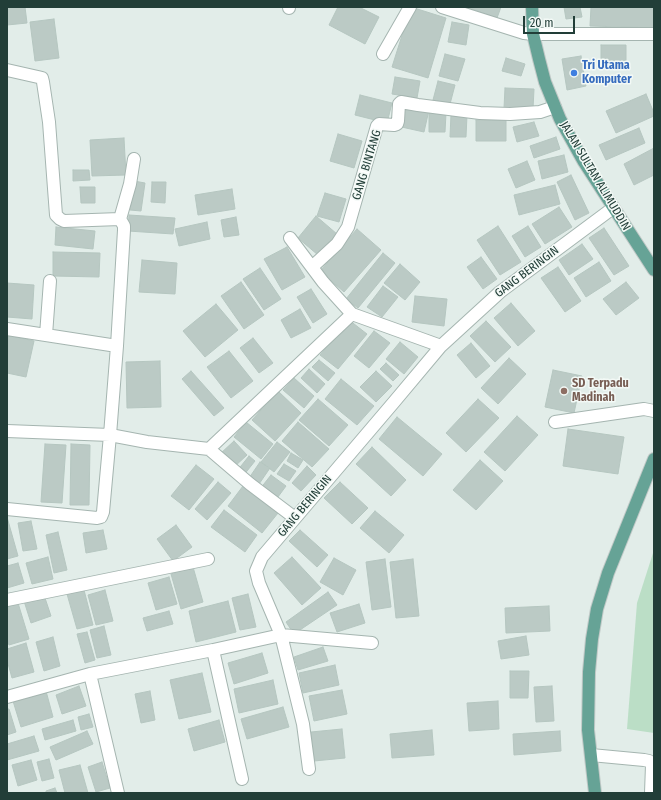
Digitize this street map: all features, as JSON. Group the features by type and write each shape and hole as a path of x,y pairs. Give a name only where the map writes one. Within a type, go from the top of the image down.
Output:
{"main road":[{"name":"JALAN SULTAN ALIMUDDIN","path":"532,7 533,34 545,82 560,119 584,162 654,270"},
{"path":"595,793 588,730 589,672 597,609 608,573 654,459"}],"street":[{"path":"383,54 410,7"},
{"path":"442,7 524,33 654,34"},
{"path":"7,70 42,78 49,122 56,215 64,221 120,219"},
{"name":"GANG BINTANG","path":"312,267 337,244 348,227 377,126 379,124 397,124 398,104 401,102 480,113 502,114 540,112 555,107"},
{"path":"7,509 97,518 101,517 103,512 117,346 124,230 124,226 120,219 130,184 134,159"},
{"name":"GANG BERINGIN","path":"309,769 302,724 281,635 259,583 256,571 262,557 441,346 500,292 613,208"},
{"path":"290,238 323,282 352,314 441,346"},
{"path":"46,335 50,281"},
{"path":"208,449 352,314"},
{"path":"7,329 117,346"},
{"path":"556,422 644,409 654,411"},
{"path":"7,431 110,435 147,442 208,449 250,484 295,518"},
{"path":"7,600 208,559"},
{"path":"7,697 90,674 281,635 372,643"},
{"path":"213,650 242,778"},
{"path":"90,674 118,793"},
{"path":"591,756 649,761 652,766 651,793"}],"green space":[{"path":"654,550 654,733 627,729 637,603"}],"building":[{"path":"7,7 25,7 27,23 7,25"},
{"path":"338,7 359,7 379,17 365,44 329,25"},
{"path":"411,7 446,18 428,78 392,67"},
{"path":"466,7 501,7 497,18"},
{"path":"564,7 580,7 582,17 566,19"},
{"path":"591,7 654,7 654,28 590,26"},
{"path":"54,19 59,58 35,61 30,22"},
{"path":"452,22 469,25 466,45 448,42"},
{"path":"601,45 626,45 626,62 601,62"},
{"path":"445,54 465,59 458,81 439,76"},
{"name":"Tri Utama Komputer","path":"581,56 586,86 567,90 562,59"},
{"path":"506,58 525,64 521,76 502,71"},
{"path":"395,77 420,81 417,98 392,94"},
{"path":"438,81 455,85 450,104 433,100"},
{"path":"505,88 534,89 533,109 504,108"},
{"path":"646,94 654,116 616,133 606,111"},
{"path":"360,95 392,103 387,123 355,115"},
{"path":"402,105 429,110 424,132 397,126"},
{"path":"429,113 446,113 445,132 429,132"},
{"path":"451,114 467,115 466,137 450,137"},
{"path":"476,120 506,120 506,141 476,141"},
{"path":"534,122 539,136 517,142 513,127"},
{"path":"639,128 645,143 606,160 599,145"},
{"path":"338,134 362,141 354,168 330,161"},
{"path":"556,137 560,149 534,158 530,146"},
{"path":"124,138 126,175 92,176 90,140"},
{"path":"654,148 654,175 634,185 624,164"},
{"path":"564,155 568,172 542,179 538,161"},
{"path":"527,161 535,180 516,188 508,169"},
{"path":"73,170 89,170 90,180 73,181"},
{"path":"571,175 589,213 575,220 557,182"},
{"path":"134,181 145,183 141,211 130,210"},
{"path":"152,182 166,182 165,203 151,202"},
{"path":"555,185 560,204 519,215 514,195"},
{"path":"80,187 95,187 95,203 81,203"},
{"path":"232,189 235,209 198,215 195,195"},
{"path":"325,193 346,199 339,222 317,216"},
{"path":"559,207 572,227 545,244 532,224"},
{"path":"129,215 175,218 173,234 128,231"},
{"path":"316,216 337,234 318,255 298,238"},
{"path":"236,217 239,235 224,237 221,220"},
{"path":"207,222 210,239 179,246 175,229"},
{"path":"498,226 521,262 500,275 477,240"},
{"path":"528,226 541,247 525,257 512,236"},
{"path":"56,227 95,231 93,249 55,245"},
{"path":"604,228 629,266 614,275 589,238"},
{"path":"357,229 381,250 344,292 320,271"},
{"path":"582,244 593,259 569,275 559,260"},
{"path":"287,247 305,277 282,290 264,259"},
{"path":"53,252 100,253 99,277 53,276"},
{"path":"383,253 395,263 358,308 346,299"},
{"path":"481,257 497,279 483,289 467,267"},
{"path":"142,260 177,263 175,294 139,292"},
{"path":"599,262 611,281 586,297 574,278"},
{"path":"400,264 420,282 405,300 384,283"},
{"path":"558,267 581,301 565,312 541,278"},
{"path":"260,268 281,299 264,310 243,279"},
{"path":"241,282 264,315 244,329 221,296"},
{"path":"626,282 639,298 616,315 603,299"},
{"path":"7,283 34,285 32,319 7,317"},
{"path":"383,286 398,297 382,317 367,307"},
{"path":"311,289 327,314 313,323 297,297"},
{"path":"415,296 447,299 444,326 412,322"},
{"path":"511,303 535,331 518,346 494,318"},
{"path":"216,304 238,330 205,357 183,331"},
{"path":"300,309 311,328 291,338 281,320"},
{"path":"349,320 367,334 338,369 320,355"},
{"path":"486,321 511,347 495,362 470,336"},
{"path":"374,331 390,343 369,368 354,356"},
{"path":"8,335 34,341 26,377 7,373"},
{"path":"253,338 273,363 259,373 240,348"},
{"path":"400,342 418,357 404,374 386,359"},
{"path":"471,343 490,366 476,378 457,355"},
{"path":"229,351 253,381 231,398 207,367"},
{"path":"509,358 526,374 498,404 481,388"},
{"path":"319,360 335,373 328,381 312,367"},
{"path":"160,361 161,407 127,408 126,362"},
{"path":"386,363 399,375 393,381 380,369"},
{"path":"309,369 325,384 317,393 301,378"},
{"name":"SD Terpadu Madinah","path":"553,370 582,376 574,413 545,407"},
{"path":"191,371 224,408 214,416 182,379"},
{"path":"376,371 392,386 376,402 360,387"},
{"path":"294,378 314,396 304,408 283,390"},
{"path":"341,379 374,406 357,425 325,399"},
{"path":"278,391 301,413 275,441 252,420"},
{"path":"318,399 348,425 329,446 299,420"},
{"path":"478,399 499,418 466,452 446,433"},
{"path":"517,416 538,435 505,471 484,452"},
{"path":"397,417 442,454 423,476 379,439"},
{"path":"246,422 273,444 261,459 234,437"},
{"path":"298,422 329,449 312,467 282,441"},
{"path":"568,429 624,437 618,474 563,466"},
{"path":"234,441 247,455 233,468 220,454"},
{"path":"277,442 290,452 274,472 261,462"},
{"path":"45,444 66,445 62,503 41,502"},
{"path":"71,444 90,445 89,505 70,505"},
{"path":"372,447 406,480 391,496 356,464"},
{"path":"291,453 303,460 298,468 287,461"},
{"path":"249,456 255,461 243,476 237,471"},
{"path":"480,460 503,481 476,510 453,490"},
{"path":"260,462 270,468 257,487 247,481"},
{"path":"284,464 296,471 289,481 277,474"},
{"path":"196,465 214,479 189,510 171,496"},
{"path":"307,466 316,475 301,491 292,483"},
{"path":"271,475 286,486 275,501 260,489"},
{"path":"218,482 231,493 207,520 195,509"},
{"path":"340,482 368,508 352,524 324,498"},
{"path":"243,486 278,513 262,533 228,506"},
{"path":"224,510 257,535 245,552 211,527"},
{"path":"375,511 404,535 389,553 360,528"},
{"path":"7,517 18,556 7,559"},
{"path":"31,521 37,549 23,551 18,523"},
{"path":"176,525 192,547 173,561 157,539"},
{"path":"103,530 107,549 86,553 83,533"},
{"path":"300,530 328,555 317,567 289,541"},
{"path":"58,532 67,570 54,573 46,535"},
{"path":"48,557 53,579 32,584 26,563"},
{"path":"292,557 321,588 302,605 274,573"},
{"path":"334,558 356,570 343,595 320,582"},
{"path":"385,559 391,607 372,610 366,562"},
{"path":"413,559 419,616 396,618 390,562"},
{"path":"18,563 24,583 7,588 7,566"},
{"path":"193,567 203,602 181,609 171,574"},
{"path":"169,577 177,604 156,610 148,583"},
{"path":"84,590 93,625 77,629 67,594"},
{"path":"105,590 113,621 96,625 88,595"},
{"path":"328,592 337,605 294,634 286,622"},
{"path":"248,594 256,627 240,630 232,598"},
{"path":"44,595 51,616 31,623 24,601"},
{"path":"228,601 236,632 196,642 189,611"},
{"path":"18,603 29,639 9,645 7,640 7,607"},
{"path":"359,604 365,623 337,632 330,613"},
{"path":"549,606 550,631 506,633 505,608"},
{"path":"169,611 173,624 147,631 143,618"},
{"path":"104,626 111,655 97,658 90,630"},
{"path":"87,632 95,660 85,663 77,634"},
{"path":"526,636 529,655 501,659 498,641"},
{"path":"53,637 60,666 44,671 36,642"},
{"path":"26,643 34,672 12,678 7,660 7,649"},
{"path":"323,647 328,661 298,670 294,657"},
{"path":"262,653 268,673 234,684 228,663"},
{"path":"335,665 339,685 303,693 299,673"},
{"path":"510,671 529,671 528,698 510,698"},
{"path":"202,673 211,712 179,719 170,680"},
{"path":"273,680 278,704 239,713 234,689"},
{"path":"79,686 86,706 62,714 56,695"},
{"path":"552,686 554,721 536,722 534,687"},
{"path":"342,690 347,714 314,721 309,696"},
{"path":"46,691 53,717 21,727 13,701"},
{"path":"150,691 155,720 141,723 135,694"},
{"path":"498,701 499,729 469,731 467,703"},
{"path":"283,707 289,727 247,739 241,719"},
{"path":"7,709 9,709 16,732 7,735"},
{"path":"89,714 93,727 81,730 78,717"},
{"path":"73,720 76,731 45,740 42,729"},
{"path":"219,720 225,742 194,751 188,729"},
{"path":"342,729 345,758 314,761 311,732"},
{"path":"432,730 434,755 392,758 390,734"},
{"path":"87,731 93,744 56,760 50,747"},
{"path":"560,731 561,751 514,755 513,734"},
{"path":"34,736 39,751 7,760 7,744"},
{"path":"49,759 54,778 42,781 37,762"},
{"path":"31,760 37,780 18,786 12,765"},
{"path":"102,762 110,788 96,792 88,767"},
{"path":"80,765 88,793 65,793 59,770"},
{"path":"55,788 57,793 46,793 46,791"}],"place":[{"name":"Tri Utama Komputer","path":"574,73"},
{"name":"SD Terpadu Madinah","path":"564,391"}]}
